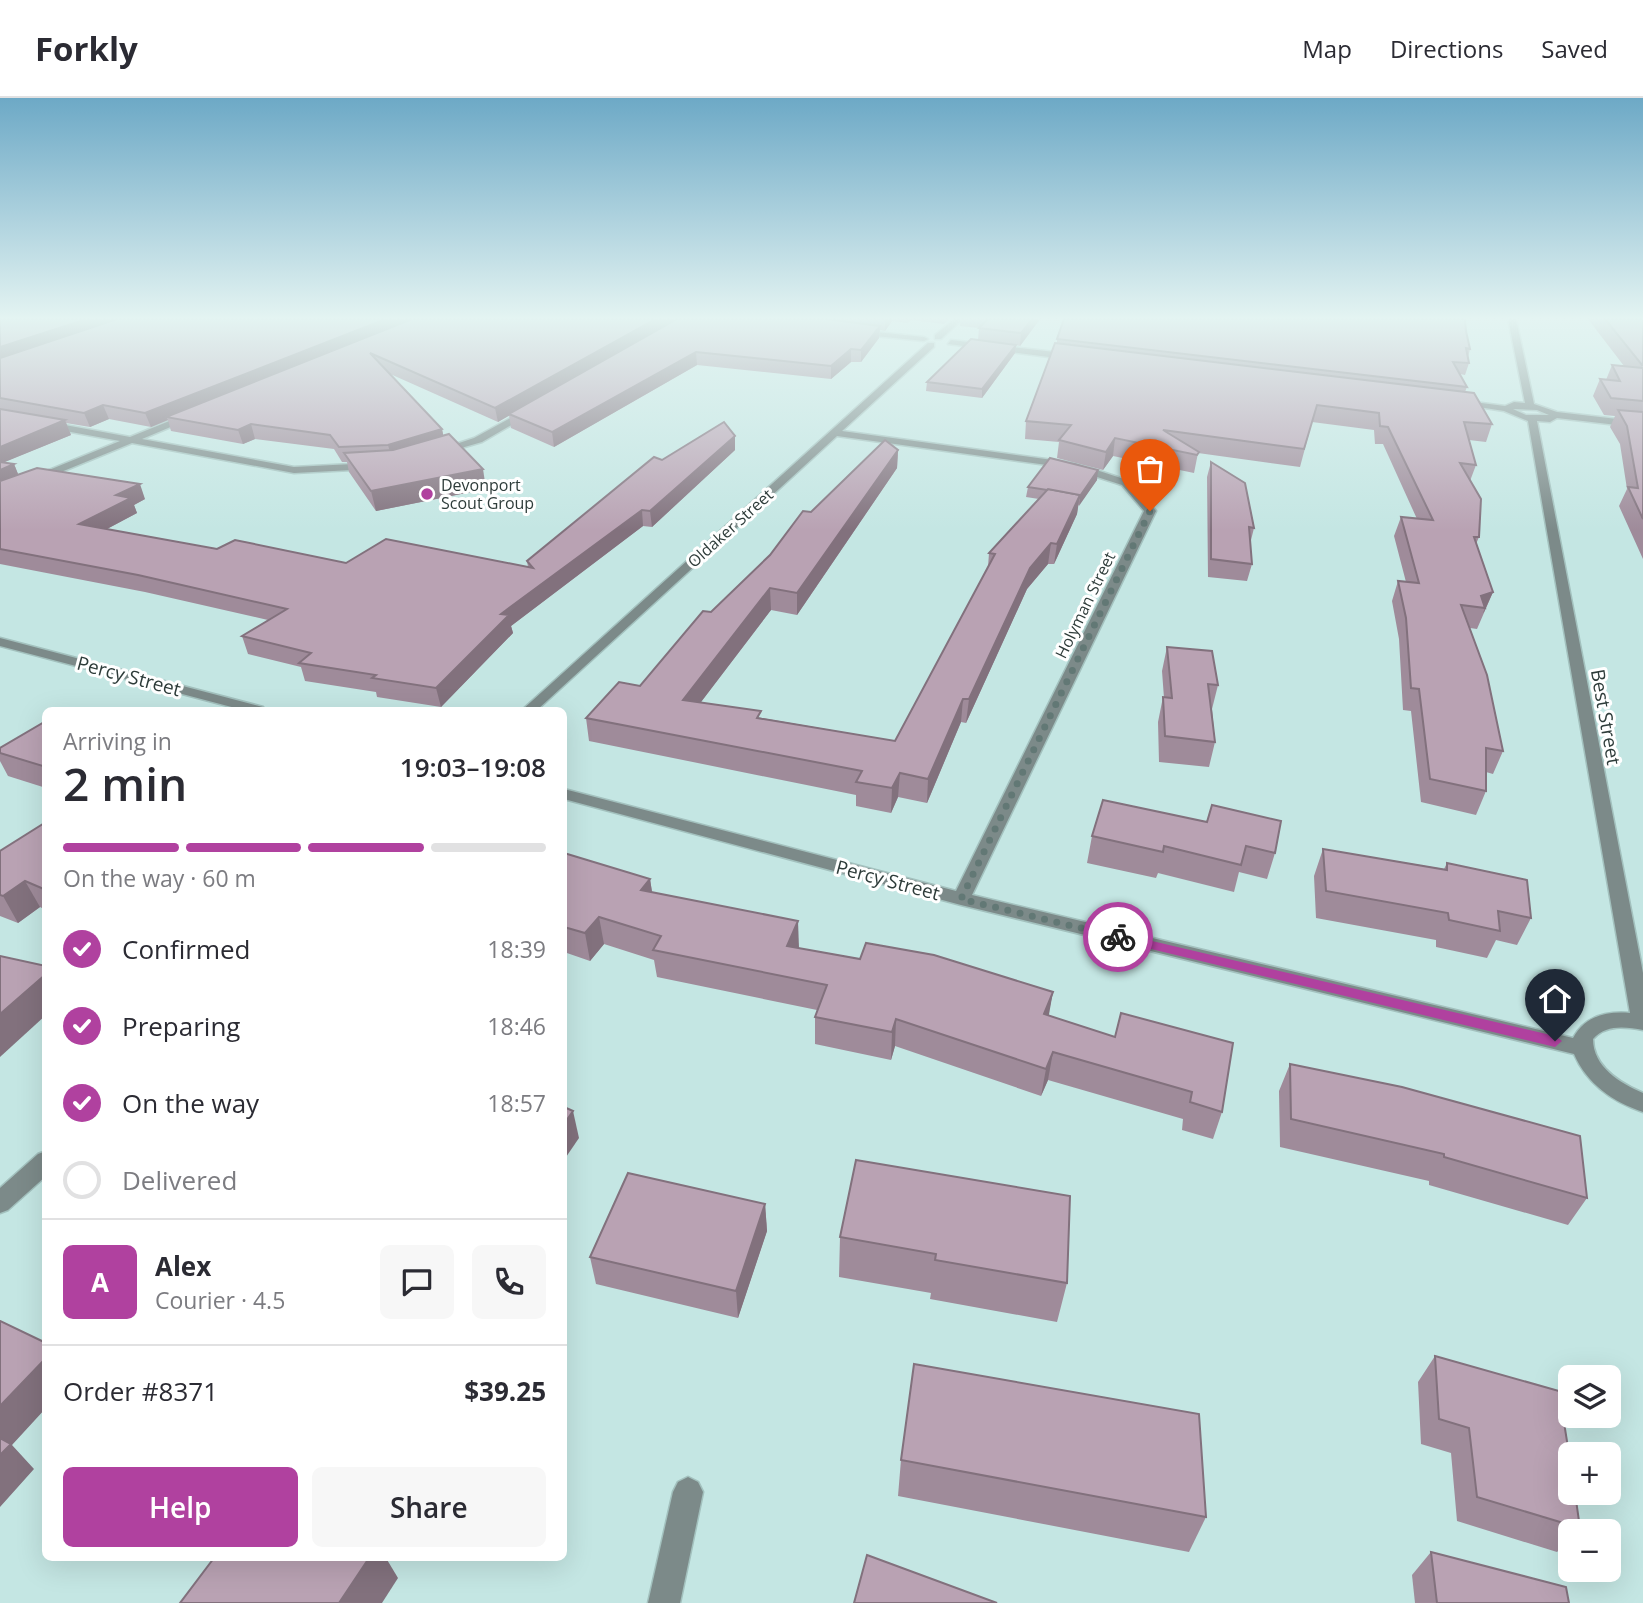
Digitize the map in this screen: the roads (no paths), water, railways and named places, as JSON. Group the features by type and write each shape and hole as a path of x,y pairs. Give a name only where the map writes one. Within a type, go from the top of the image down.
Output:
{"street":[{"name":"Oldaker Street","path":"532,707 836,433 881,389"},
{"name":"Best Street","path":"1526,389 1643,1022"},
{"path":"1452,402 1507,409 1517,416 1544,408 1555,415 1643,425"},
{"path":"430,454 478,440 537,407"},
{"path":"0,494 205,410"},
{"path":"0,416 294,470 381,465"},
{"name":"Holyman Street","path":"836,433 1071,465 1126,483 1150,511 961,899"},
{"name":"Percy Street","path":"0,642 247,707"},
{"name":"Percy Street","path":"567,795 961,899 1582,1048"},
{"path":"1643,1022 1606,1019 1591,1025 1583,1035 1582,1048 1589,1064 1603,1080 1643,1103"},
{"path":"0,1203 42,1165"},
{"path":"664,1603 688,1492"}],"place":[{"name":"Devonport Scout Group","path":"427,494"}]}
